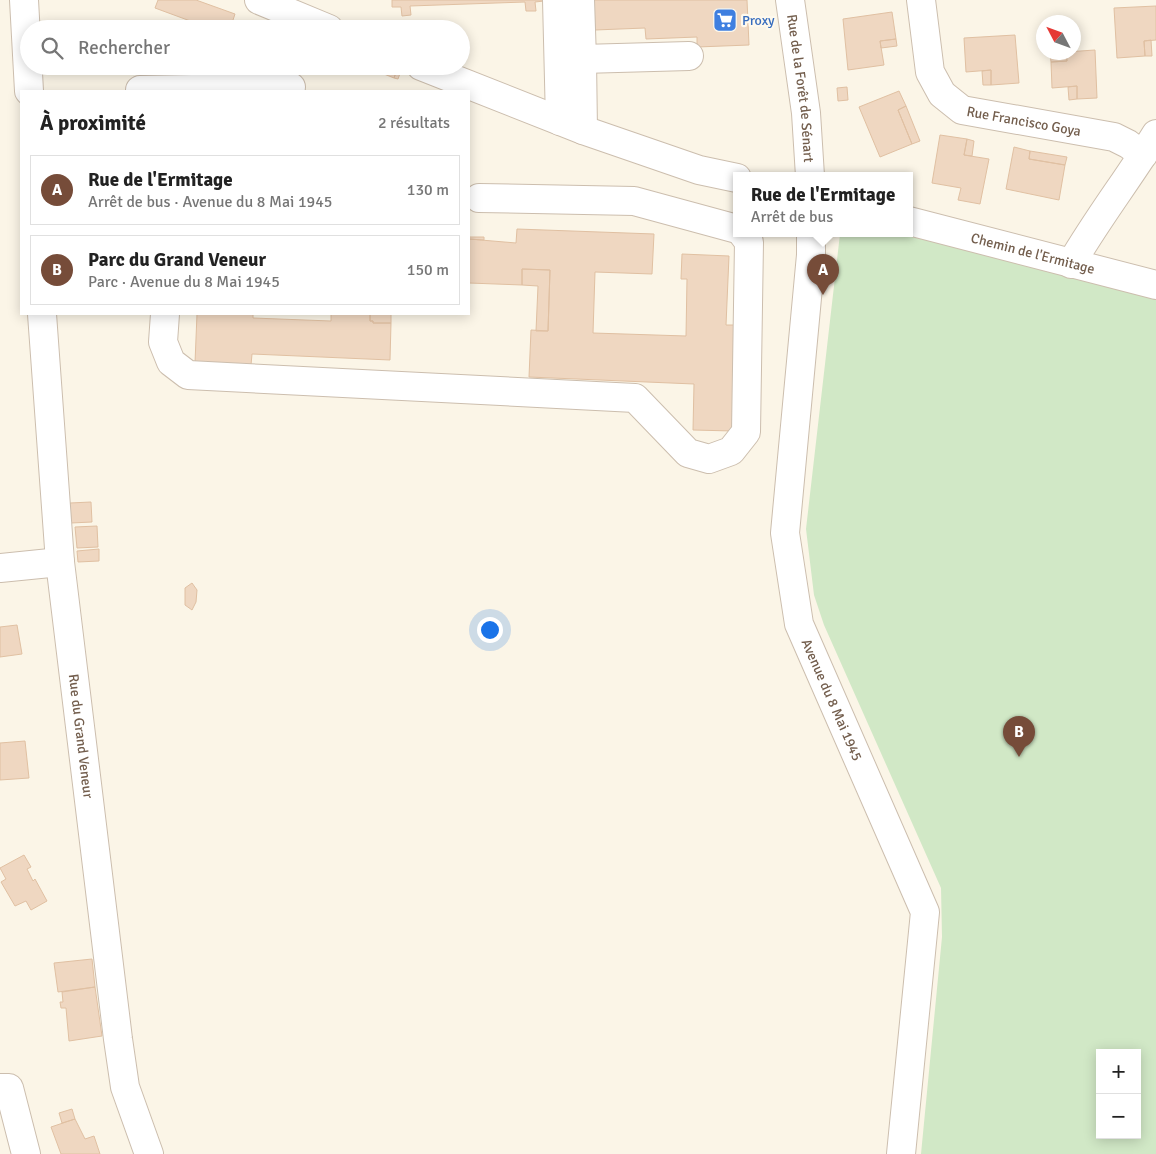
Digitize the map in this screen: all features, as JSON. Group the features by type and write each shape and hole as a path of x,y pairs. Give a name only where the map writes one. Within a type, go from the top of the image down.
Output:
{"street":[{"path":"24,0 25,20"},
{"path":"259,0 301,20"},
{"path":"556,0 571,126"},
{"path":"571,126 582,59 580,0"},
{"name":"Rue de la Forêt de Sénart","path":"790,0 806,113 810,172"},
{"name":"Rue Francisco Goya","path":"921,0 930,72 942,94 962,110 1114,137 1128,144 1150,144"},
{"path":"582,59 689,56"},
{"path":"28,75 29,90"},
{"path":"444,75 571,126 699,170 733,177"},
{"path":"140,90 292,81"},
{"path":"1071,264 1150,144"},
{"path":"479,198 634,202 733,228"},
{"name":"Chemin de l'Ermitage","path":"913,222 1156,285"},
{"path":"166,315 163,342 171,362 188,375 635,398 688,453 709,459 731,451 746,432 750,242 745,237"},
{"name":"Avenue du 8 Mai 1945","path":"811,237 810,265 785,534 799,624 925,912 901,1154"},
{"name":"Rue du Grand Veneur","path":"42,315 60,562 118,1039 125,1087 149,1154"},
{"path":"0,568 60,562"},
{"path":"0,1088 9,1088 26,1154"}],"green space":[{"path":"840,237 912,237 1036,265 1156,296 1156,1154 921,1154 942,937 941,888 824,625 814,595 806,529"}],"building":[{"path":"158,0 196,0 235,14 233,20 188,20 155,8"},
{"path":"392,0 544,1 535,2 536,11 526,11 525,2 410,6 411,15 402,16 401,7 392,7"},
{"path":"594,0 747,0 749,45 697,47 697,37 646,39 645,28 595,30"},
{"path":"1156,6 1156,40 1144,41 1145,56 1117,58 1114,8"},
{"path":"892,12 896,39 880,41 884,65 848,70 843,19"},
{"path":"1015,35 1019,83 991,85 991,70 966,72 964,38"},
{"path":"896,39 897,46 881,48 880,41"},
{"path":"1151,40 1152,56 1145,56 1144,41"},
{"path":"1095,50 1097,98 1077,99 1077,86 1052,88 1051,62 1081,60 1081,51"},
{"path":"1051,60 1067,61 1051,62"},
{"path":"991,70 991,85 983,85 982,71"},
{"path":"1077,86 1077,99 1069,100 1068,87"},
{"path":"847,87 848,100 838,101 837,88"},
{"path":"899,91 906,106 898,110 912,144 880,157 859,107"},
{"path":"906,106 920,141 912,144 898,110"},
{"path":"940,135 967,139 964,155 989,159 980,204 958,200 961,188 932,183"},
{"path":"967,139 974,141 972,156 964,155"},
{"path":"1014,147 1030,151 1029,159 1065,165 1059,200 1006,189"},
{"path":"1030,151 1067,157 1065,165 1029,159"},
{"path":"517,229 654,234 652,274 595,272 593,333 686,336 687,279 681,279 682,254 729,256 726,325 737,325 733,431 693,430 694,384 529,377 531,330 548,331 550,270 522,269 522,285 470,283 470,239 516,243"},
{"path":"470,237 484,237 484,240 470,239"},
{"path":"522,269 550,270 548,331 536,331 538,286 522,285"},
{"path":"197,315 253,315 253,318 331,321 331,315 370,315 370,321 373,321 373,323 391,323 390,360 252,354 251,365 195,363"},
{"path":"370,315 391,315 391,323 373,323 373,321 370,321"},
{"path":"91,502 92,522 71,523 70,503"},
{"path":"97,526 98,547 77,548 75,527"},
{"path":"99,549 99,561 78,562 77,551"},
{"path":"192,583 197,590 196,602 192,610 185,605 185,588"},
{"path":"17,625 22,654 0,657 0,627"},
{"path":"25,741 29,778 0,780 0,743"},
{"path":"24,855 31,867 27,869 33,881 35,879 47,901 31,910 26,901 15,906 1,882 6,879 0,868"},
{"path":"92,959 95,987 58,992 54,963"},
{"path":"95,987 102,1036 69,1041 66,1008 61,1008 60,1002 63,1002 62,992"},
{"path":"72,1109 75,1119 62,1123 59,1113"},
{"path":"75,1119 85,1139 94,1136 100,1154 61,1154 51,1127"}],"place":[{"name":"Proxy","path":"725,20"},
{"name":"Rue de l'Ermitage","path":"823,295"},
{"name":"Parc du Grand Veneur","path":"1019,757"}]}
